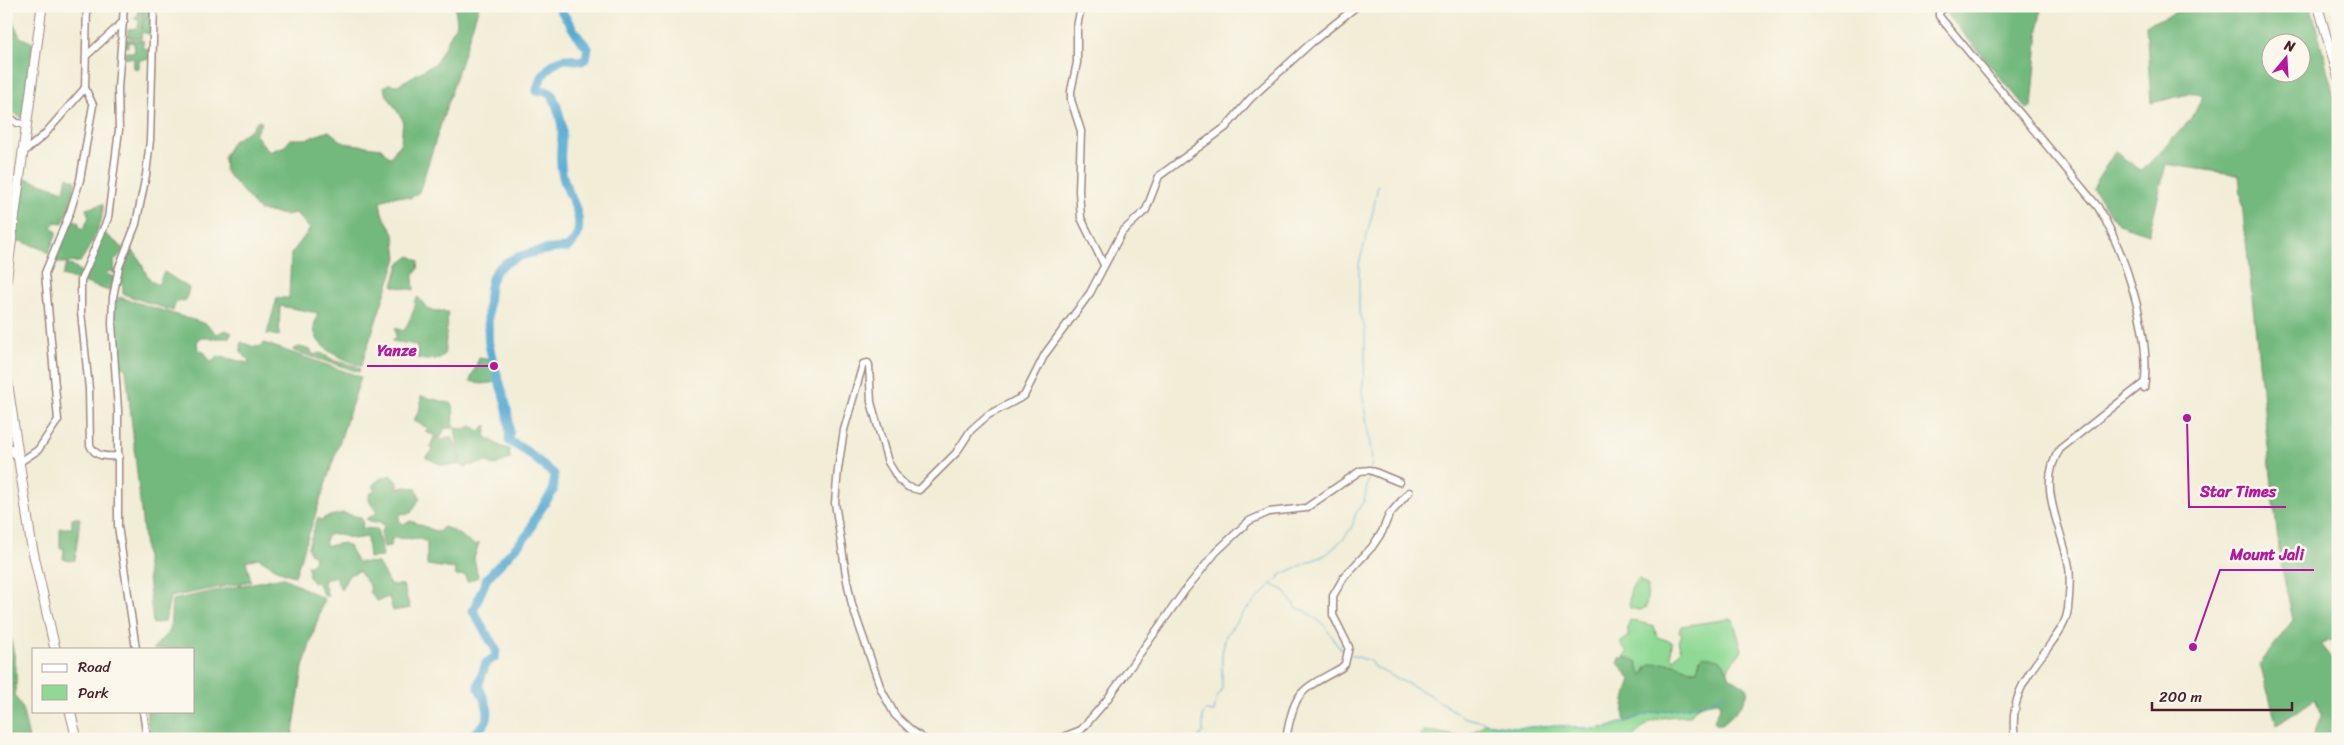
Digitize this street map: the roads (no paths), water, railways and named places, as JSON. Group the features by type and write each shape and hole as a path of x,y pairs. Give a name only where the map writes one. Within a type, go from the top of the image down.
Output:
{"highway":[{"path":"6,282 42,6"},
{"path":"6,373 31,542 55,648"},
{"path":"70,712 77,739"}],"main road":[{"path":"2318,6 2338,77"}],"street":[{"path":"6,442 20,462 38,450 58,420 45,272 70,212 80,180 94,105 85,88 87,6"},
{"path":"119,456 99,455 92,450 90,445 89,389 81,312 81,280 108,218 120,130 118,88 124,6"},
{"path":"136,648 118,526 116,489 119,456 117,363 112,324 113,297 119,267 136,224 146,175 150,140 154,6"},
{"path":"1081,6 1077,27 1077,63 1071,100 1082,131 1079,191 1081,218 1104,265"},
{"path":"924,739 912,731 896,715 881,690 852,605 849,589 835,503 844,430 860,369 865,362 869,365 871,402 888,462 899,480 908,487 919,490 956,453 971,430 988,415 1024,396 1029,391 1045,354 1090,293 1122,232 1146,210 1159,176 1226,127 1250,99 1311,43 1357,6"},
{"path":"1948,6 1939,12 1939,16 2098,207 2110,227 2124,261 2137,306 2143,344 2144,385 2060,449 2055,456 2051,472 2050,494 2052,510 2069,566 2068,611 2064,625 2058,635 2023,684 2013,709 2014,739"},
{"path":"87,55 124,20"},
{"path":"24,152 44,135 85,88"},
{"path":"6,114 17,123 27,125"},
{"path":"1058,739 1081,730 1106,701 1186,589 1216,552 1249,521 1269,512 1306,508 1360,471 1370,470 1399,482"},
{"path":"1286,739 1294,708 1301,692 1308,685 1345,664 1349,648 1333,615 1333,596 1344,577 1382,532 1389,515 1410,492"},
{"path":"143,712 147,739"}],"waterway":[{"path":"471,739 487,717 487,707 478,686 486,663 495,657 496,650 473,611 487,578 529,533 535,518 553,491 554,474 526,451 509,441 506,405 489,346 488,314 491,284 494,274 500,267 517,257 527,254 549,249 567,248 577,235 578,217 562,172 562,125 559,114 552,94 546,91 537,91 543,75 555,63 566,59 582,61 586,58 588,48 579,38 558,6"},
{"path":"1371,468 1372,458 1362,391 1365,365 1365,328 1359,314 1359,264 1378,185"},
{"path":"1197,739 1203,732 1203,714 1206,711 1214,712 1217,698 1222,688 1222,654 1226,635 1244,612 1282,574 1327,554 1344,538 1352,527 1356,512 1364,501 1370,472"},
{"path":"1270,584 1284,590 1296,608 1306,611 1325,626 1337,645 1344,651"},
{"path":"1351,655 1370,661 1374,667 1430,695 1463,717 1495,725 1520,728 1555,725 1594,729 1609,727 1647,714 1706,704 1726,693"}],"place":[{"name":"Yanze","path":"494,366"},
{"name":"Star Times","path":"2187,418"},
{"name":"Mount Jali","path":"2193,647"}]}
